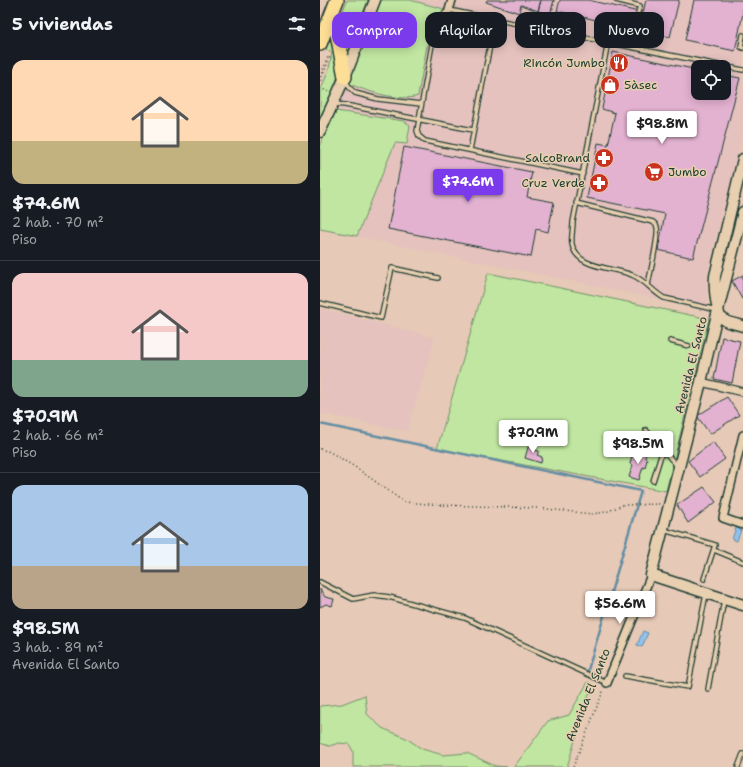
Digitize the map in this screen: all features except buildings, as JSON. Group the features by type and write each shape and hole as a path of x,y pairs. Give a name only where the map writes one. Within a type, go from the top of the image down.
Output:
{"highway":[{"path":"335,6 345,77"},
{"path":"320,44 335,6"}],"main road":[{"path":"320,132 345,77 375,0"},
{"name":"Avenida El Santo","path":"718,310 715,293 715,276 743,159"},
{"name":"Avenida El Santo","path":"651,575 678,468 702,382 718,310 743,212"},
{"path":"718,310 720,317 728,322 743,326"},
{"path":"651,575 743,605"}],"street":[{"path":"449,10 452,0"},
{"path":"702,382 743,392"},
{"path":"743,435 740,456 723,518 743,525"},
{"name":"Avenida El Santo","path":"607,683 651,575"}],"lane":[{"path":"616,0 640,6 638,12"},
{"path":"459,12 449,10 439,19 435,27 417,130 419,136 425,141 583,174"},
{"path":"743,35 740,47 743,48"},
{"path":"470,150 489,48"},
{"path":"607,48 573,222 572,243 577,255 590,264 630,274 641,279 657,294 664,298 718,310"},
{"path":"635,48 743,70"},
{"path":"345,77 349,87 355,92 378,99 421,104"},
{"path":"333,104 345,105 473,130"},
{"path":"576,203 656,224 656,242 648,285"},
{"path":"320,303 381,318 392,268 438,278"},
{"path":"670,341 689,346"},
{"path":"646,430 678,468"},
{"path":"653,481 662,449"},
{"path":"663,530 715,545 704,578"},
{"path":"714,550 743,562"},
{"path":"320,582 353,599 374,595 389,597 465,618 607,683"},
{"path":"625,676 688,686 706,593"},
{"path":"708,689 724,598"},
{"path":"738,767 743,754"}],"path":[{"path":"552,12 555,0"},
{"path":"320,77 328,57 330,58 320,82"},
{"path":"320,449 330,452 356,467 404,502 441,505 538,508 592,514 606,512 623,505 669,504"},
{"name":"Avenida El Santo","path":"573,767 607,683"}],"shaded area":[{"path":"380,0 743,0 743,135 706,277 708,309 320,229 320,144 348,83 361,48 417,48 417,12 375,12"},
{"path":"320,308 435,338 407,431 320,413"}],"green space":[{"path":"347,0 368,0 363,12 342,12"},
{"path":"380,0 410,0 444,9 442,12 425,12 425,48 427,48 418,96 402,98 393,97 363,89 348,83 361,48 417,48 417,12 375,12"},
{"path":"331,31 332,48 335,48 339,69 335,87 320,119 320,92 329,69 332,53 324,48"},
{"path":"343,48 350,48 344,63"},
{"path":"336,111 404,121 410,125 407,144 395,143 357,236 320,229 320,144"},
{"path":"488,273 709,319 666,491 437,449"},
{"path":"588,682 592,684 567,767 514,767 548,721 569,715"},
{"path":"365,695 367,714 382,728 406,738 422,749 443,755 467,753 495,766 508,767 353,767 353,751 349,744 339,743 329,746 320,743 320,706 342,704"}],"water":[{"path":"736,528 741,530 737,541 732,539"},
{"path":"643,631 648,633 642,647 637,645"}],"waterway":[{"path":"320,424 641,491 588,670"}],"place":[{"name":"Rincón Jumbo","path":"619,63"},
{"name":"5àsec","path":"610,85"},
{"name":"SalcoBrand","path":"604,158"},
{"name":"Jumbo","path":"654,172"},
{"name":"Cruz Verde","path":"599,183"}]}
